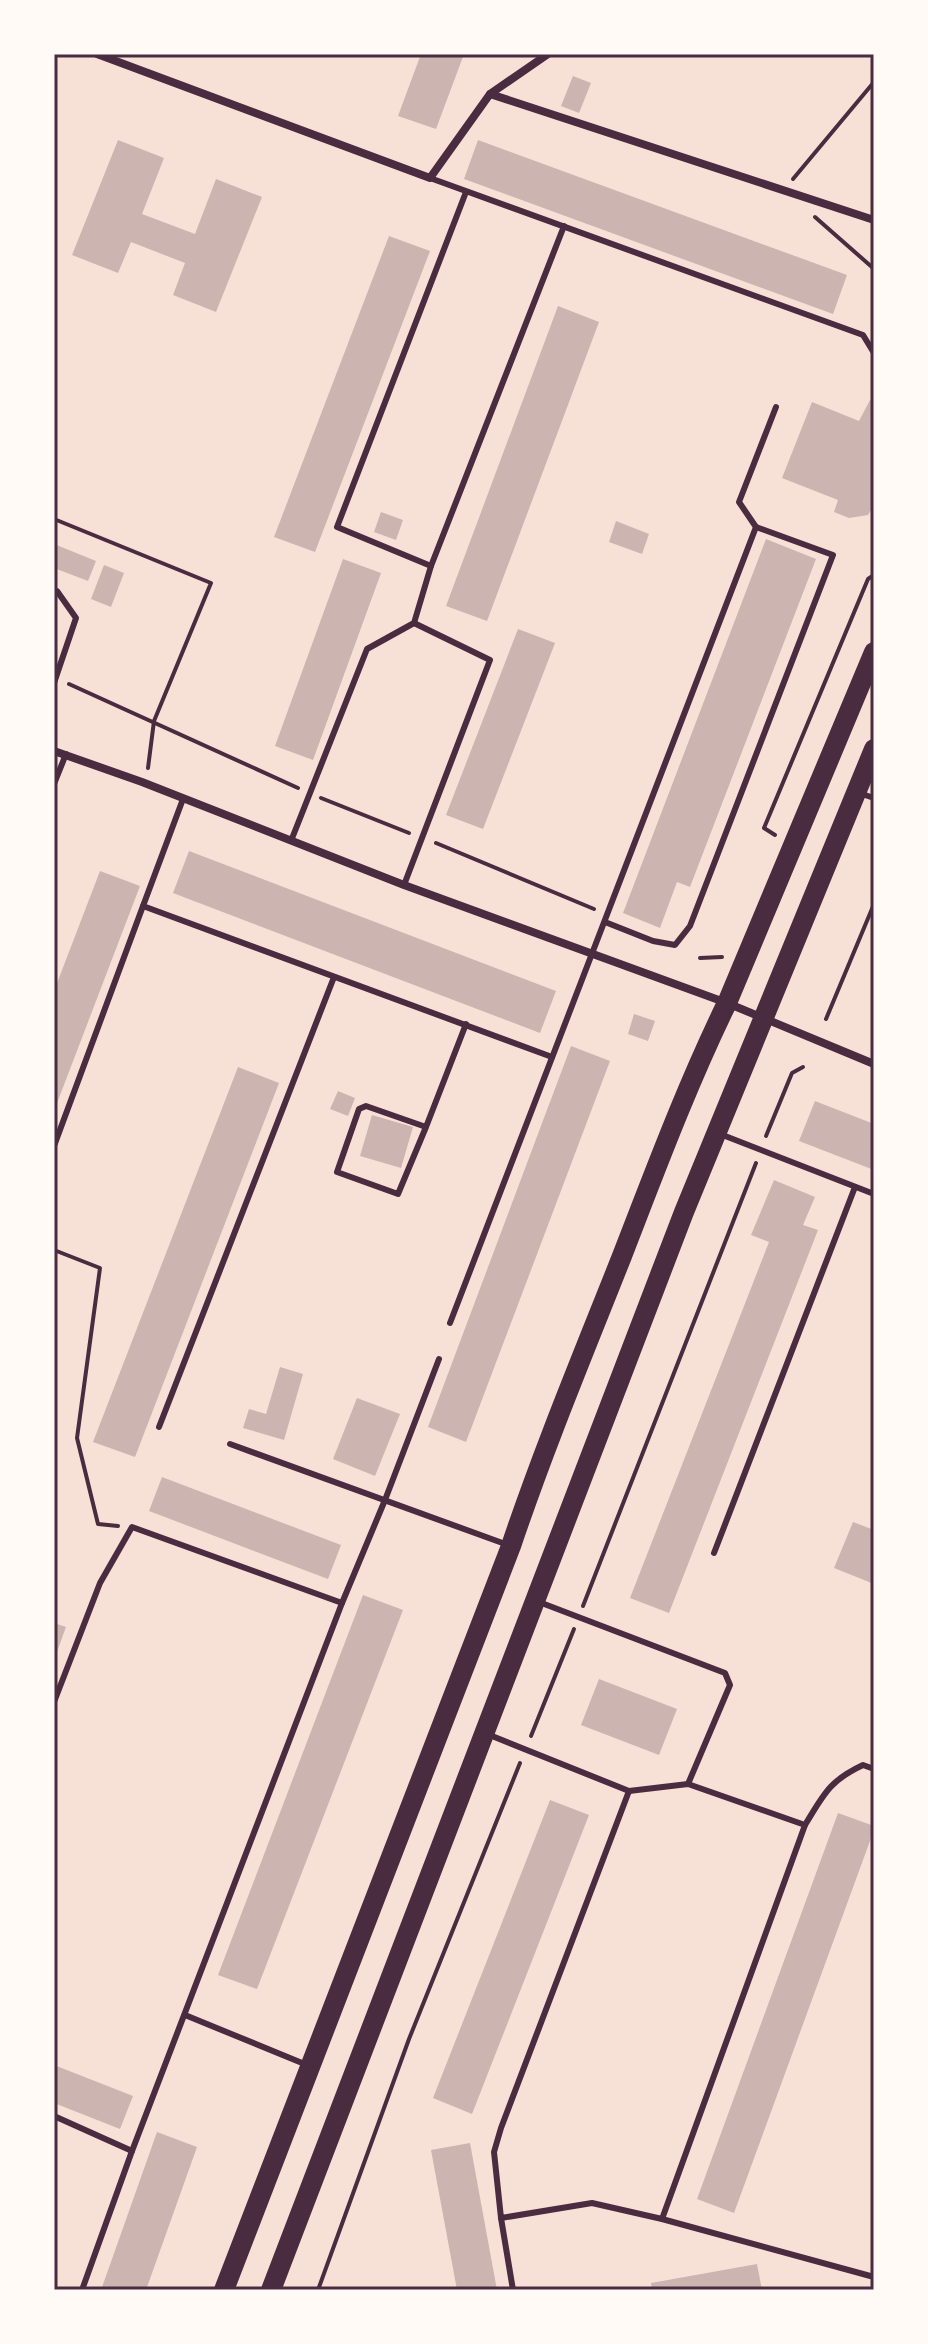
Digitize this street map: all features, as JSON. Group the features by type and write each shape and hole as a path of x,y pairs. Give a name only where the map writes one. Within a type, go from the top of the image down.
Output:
{"main road":[{"path":"224,2290 511,1546 533,1481 703,1052 727,1003 874,652"},
{"path":"271,2290 717,1133 763,1019 865,795 874,749"}],"street":[{"path":"97,54 430,178 490,94 548,54"},
{"path":"490,94 874,220"},
{"path":"54,751 142,782 404,885 727,1003 874,1064"}],"lane":[{"path":"430,178 863,335 874,353"},
{"path":"431,566 337,527 466,192"},
{"path":"291,841 367,649 414,623 431,566 564,226"},
{"path":"606,918 653,941 675,945 690,926 833,555 756,527 739,502 776,407"},
{"path":"450,1323 756,527"},
{"path":"54,590 76,618 55,681"},
{"path":"404,885 490,660 414,623"},
{"path":"54,784 66,754"},
{"path":"54,1146 183,799"},
{"path":"143,906 552,1057"},
{"path":"159,1427 334,977"},
{"path":"426,1127 366,1106 359,1109 337,1172 398,1194 426,1127 466,1024"},
{"path":"717,1133 874,1194"},
{"path":"714,1553 855,1187"},
{"path":"82,2290 132,2151 342,1603 439,1359"},
{"path":"230,1444 511,1546"},
{"path":"54,1702 100,1583 132,1527 342,1603"},
{"path":"536,1600 725,1673 730,1685 688,1784"},
{"path":"484,1733 629,1791 688,1784 805,1825"},
{"path":"662,2219 805,1825 828,1787 863,1765 874,1769"},
{"path":"513,2290 494,2152 629,1791"},
{"path":"185,2015 311,2067"},
{"path":"54,2116 132,2151"},
{"path":"501,2218 592,2203 874,2277"}],"path":[{"path":"873,268 783,190 874,82"},
{"path":"54,519 211,583 154,721"},
{"path":"775,835 764,828 868,579 874,575"},
{"path":"55,681 154,721 309,794 422,838 606,918"},
{"path":"826,1019 874,904"},
{"path":"700,958 722,957"},
{"path":"318,2290 409,2039 579,1617 761,1150 792,1073 803,1067"},
{"path":"54,1250 100,1268 77,1438 98,1524 132,1527"}],"building":[{"path":"421,54 464,54 436,129 398,116"},
{"path":"573,76 591,83 579,113 561,106"},
{"path":"118,140 164,158 142,214 195,234 216,179 262,197 216,312 173,295 185,263 131,242 118,273 72,255"},
{"path":"478,140 847,275 833,314 464,179"},
{"path":"389,236 430,251 315,552 274,537"},
{"path":"558,306 599,322 487,621 446,606"},
{"path":"870,400 874,402 874,505 868,515 849,518 834,512 838,500 782,478 812,402 859,421"},
{"path":"381,512 403,520 396,540 374,532"},
{"path":"616,521 649,534 642,554 609,542"},
{"path":"766,539 816,559 690,887 677,882 660,928 623,913"},
{"path":"54,544 96,561 88,581 54,568"},
{"path":"343,559 381,573 313,760 275,746"},
{"path":"104,565 124,573 111,607 91,599"},
{"path":"518,629 555,643 483,829 446,815"},
{"path":"189,851 556,991 540,1033 173,893"},
{"path":"100,871 140,886 54,1111 54,991"},
{"path":"634,1014 655,1021 648,1041 628,1034"},
{"path":"571,1046 610,1061 466,1442 428,1427"},
{"path":"238,1067 279,1083 135,1457 93,1442"},
{"path":"338,1091 355,1098 348,1116 330,1109"},
{"path":"815,1101 874,1124 874,1170 799,1141"},
{"path":"372,1115 413,1127 401,1168 360,1156"},
{"path":"774,1180 815,1197 803,1225 818,1230 669,1613 630,1598 769,1242 751,1235"},
{"path":"280,1367 303,1374 284,1440 243,1428 249,1409 266,1414"},
{"path":"357,1398 400,1414 375,1476 333,1459"},
{"path":"162,1477 341,1545 328,1579 149,1511"},
{"path":"853,1522 874,1530 874,1584 834,1568"},
{"path":"363,1595 403,1610 257,1989 218,1975"},
{"path":"54,1623 66,1627 54,1660"},
{"path":"599,1679 677,1709 659,1755 581,1725"},
{"path":"550,1800 589,1815 472,2114 433,2098"},
{"path":"838,1813 874,1826 874,1830 734,2213 697,2199"},
{"path":"54,2065 133,2096 120,2129 54,2103"},
{"path":"157,2132 197,2147 146,2290 101,2290"},
{"path":"470,2143 497,2290 457,2290 431,2150"},
{"path":"757,2264 762,2290 652,2290 651,2283"}]}
